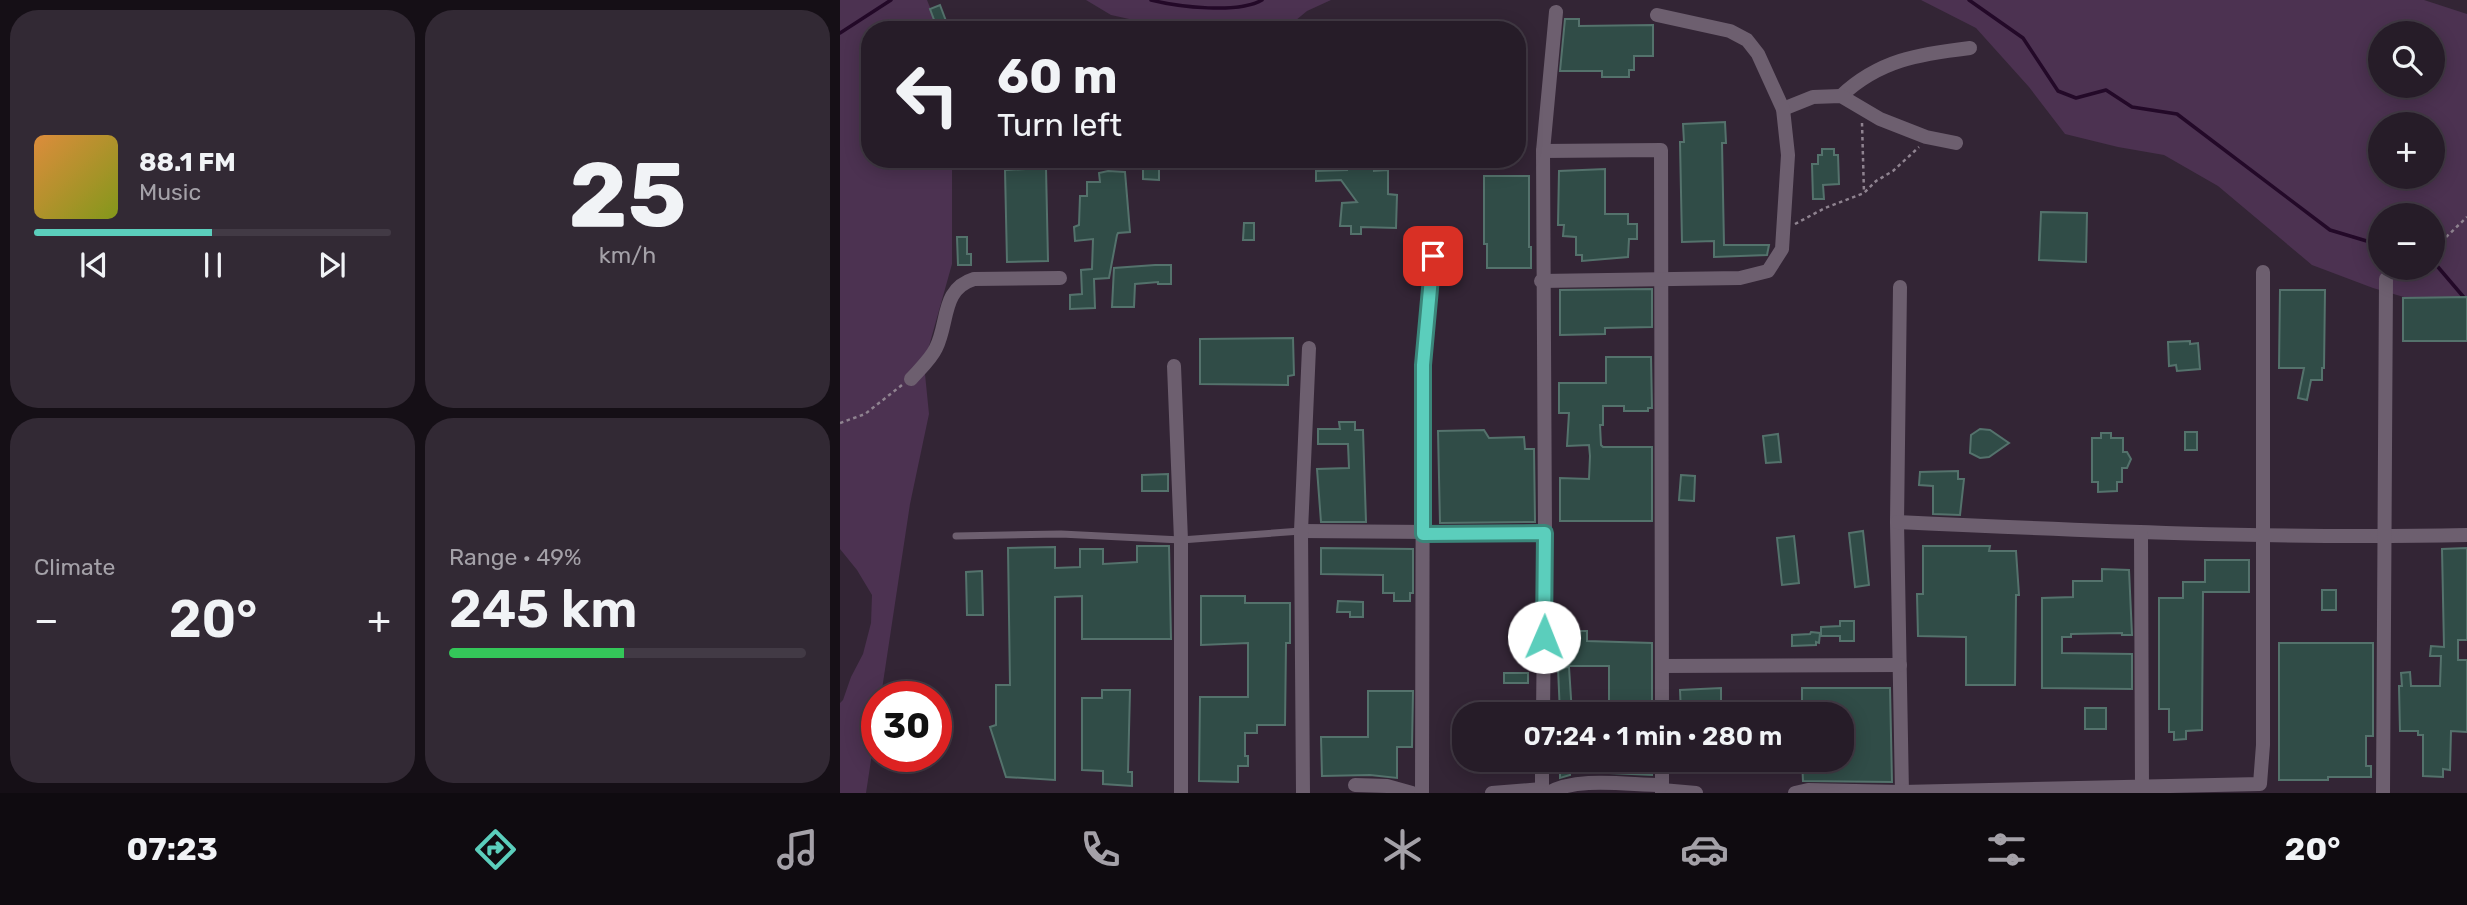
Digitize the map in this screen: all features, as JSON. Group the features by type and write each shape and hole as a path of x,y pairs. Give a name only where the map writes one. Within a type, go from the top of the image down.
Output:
{"street":[{"path":"1543,702 1543,151 1556,12"},
{"path":"1541,281 1740,278 1768,271 1782,249 1788,155 1783,109 1758,54 1747,40 1730,31 1657,15"},
{"path":"1846,99 1854,85 1878,68 1930,52 1969,48"},
{"path":"1783,109 1813,97 1846,99 1881,119 1927,137 1956,143"},
{"path":"1543,151 1661,150 1662,702"},
{"path":"1422,793 1423,365 1433,256"},
{"path":"1795,793 1808,790 1902,792 2142,789 2260,784 2263,745 2263,272"},
{"path":"911,379 935,351 945,323 949,298 962,283 974,279 1060,278"},
{"path":"2383,793 2386,280"},
{"path":"1900,287 1897,522 1902,792"},
{"path":"1303,793 1301,531 1309,348"},
{"path":"1174,366 1181,540 1181,793"},
{"path":"1897,522 2141,534 2385,537 2467,535"},
{"path":"1301,531 1545,533"},
{"path":"2141,534 2142,789"},
{"path":"1662,666 1900,665"},
{"path":"1543,772 1544,791"},
{"path":"1662,772 1662,790"},
{"path":"1492,793 1544,791 1582,783 1696,793"},
{"path":"1354,785 1387,786 1412,793"}],"lane":[{"path":"956,536 1061,534 1181,540 1301,531"}],"path":[{"path":"1846,99 1863,126 1864,193"},
{"path":"1783,231 1825,208 1864,193 1876,181 1893,171 1927,137"},
{"path":"2445,238 2467,217"},
{"path":"840,423 865,414 911,379"}],"shaded area":[{"path":"840,0 927,0 935,21 861,21 861,168 952,168 952,264 924,364 929,414 910,504 883,681 861,681 861,772 869,772 866,793 840,793 840,703 863,654 871,623 872,595 840,549"},
{"path":"1086,0 1331,0 1307,11 1295,21 1138,21 1111,15"},
{"path":"1921,0 2424,0 2467,14 2467,321 2421,302 2373,288 2312,265 2218,186 2164,155 2065,134 2029,87 1976,28"}],"building":[{"path":"940,5 946,21 934,21 930,9"},
{"path":"1565,19 1579,19 1579,26 1653,25 1653,56 1634,56 1634,70 1629,70 1629,77 1602,77 1602,71 1560,71"},
{"path":"1725,122 1726,143 1722,143 1724,245 1769,245 1767,255 1714,257 1714,241 1682,242 1680,142 1684,142 1683,124"},
{"path":"1822,149 1834,149 1834,155 1838,155 1839,184 1823,185 1824,199 1813,199 1812,164 1818,164 1818,155 1822,155"},
{"path":"1046,168 1048,261 1007,262 1005,170"},
{"path":"1143,169 1159,169 1159,180 1143,179"},
{"path":"1605,169 1605,214 1628,214 1628,224 1637,224 1637,239 1629,239 1628,257 1582,261 1582,255 1576,255 1576,237 1563,236 1564,225 1558,225 1559,171"},
{"path":"1388,170 1388,194 1397,195 1396,228 1361,227 1361,234 1351,234 1351,226 1340,226 1342,203 1357,202 1341,180 1316,181 1316,171"},
{"path":"1125,172 1130,232 1117,235 1109,278 1094,279 1095,308 1070,309 1070,295 1082,294 1081,270 1092,269 1093,239 1075,241 1074,227 1079,225 1080,196 1087,196 1087,182 1100,182 1099,173"},
{"path":"1484,176 1529,176 1531,268 1487,268 1487,244 1484,244"},
{"path":"2041,212 2087,213 2086,262 2039,260"},
{"path":"1244,223 1254,223 1254,240 1243,240"},
{"path":"957,237 967,237 967,254 971,254 971,265 958,265"},
{"path":"1171,265 1171,284 1135,284 1134,307 1112,307 1114,268"},
{"path":"1652,289 1652,327 1605,328 1605,334 1560,335 1560,290"},
{"path":"2280,290 2325,290 2324,368 2322,380 2311,380 2307,400 2298,398 2304,368 2279,368"},
{"path":"2467,297 2467,341 2403,341 2403,298"},
{"path":"1293,338 1294,375 1288,376 1288,385 1200,384 1200,339"},
{"path":"2190,341 2190,344 2198,343 2200,369 2177,371 2176,365 2169,366 2168,342"},
{"path":"1606,357 1651,357 1652,408 1648,408 1648,411 1624,411 1624,406 1603,406 1603,425 1600,425 1603,447 1652,447 1652,521 1560,521 1560,478 1589,479 1590,456 1589,445 1567,446 1569,413 1559,413 1559,383 1606,383"},
{"path":"1339,422 1355,422 1355,430 1363,430 1366,522 1321,522 1317,469 1349,468 1348,444 1318,444 1318,429 1340,429"},
{"path":"1980,429 1990,430 2009,443 1989,457 1980,458 1970,453 1971,435"},
{"path":"1484,430 1489,438 1524,437 1525,449 1534,449 1535,522 1440,523 1438,431"},
{"path":"2185,432 2197,432 2197,450 2185,450"},
{"path":"2101,433 2111,433 2111,438 2123,438 2123,452 2127,452 2131,459 2127,468 2122,468 2122,482 2117,482 2117,491 2098,492 2098,482 2092,482 2092,438 2101,438"},
{"path":"1778,434 1781,462 1766,463 1763,436"},
{"path":"1958,471 1958,479 1964,479 1960,515 1933,514 1933,486 1919,485 1920,472"},
{"path":"1168,474 1168,491 1142,491 1142,475"},
{"path":"1681,475 1695,476 1694,501 1679,500"},
{"path":"1863,531 1869,585 1855,587 1849,533"},
{"path":"1794,536 1799,583 1782,585 1777,538"},
{"path":"1137,546 1169,546 1171,639 1082,639 1082,596 1055,597 1055,780 1006,777 990,727 996,725 996,685 1010,685 1008,548 1055,547 1055,568 1080,567 1080,549 1103,549 1103,564 1137,562"},
{"path":"1923,546 1990,546 1989,551 2016,551 2019,595 2016,595 2015,685 1966,685 1966,637 1918,636 1917,594 1923,594"},
{"path":"1321,548 1413,549 1413,593 1410,593 1410,601 1394,601 1394,593 1383,593 1383,575 1321,574"},
{"path":"2467,548 2467,640 2458,640 2458,660 2467,660 2467,732 2451,731 2450,770 2443,769 2443,777 2423,776 2423,735 2418,735 2418,731 2400,731 2401,673 2410,672 2411,686 2440,686 2441,656 2430,656 2431,646 2444,647 2442,549"},
{"path":"2205,560 2249,560 2249,592 2203,592 2202,730 2186,731 2186,739 2174,740 2174,732 2169,732 2169,709 2159,709 2159,598 2183,598 2183,582 2205,582"},
{"path":"2102,569 2129,570 2132,635 2071,634 2071,637 2062,637 2062,653 2132,654 2132,689 2042,688 2042,598 2073,597 2073,581 2102,581"},
{"path":"982,571 983,615 967,615 966,572"},
{"path":"2322,590 2336,590 2336,610 2322,610"},
{"path":"1201,596 1245,596 1245,603 1290,603 1290,643 1286,643 1285,725 1257,725 1257,733 1245,733 1248,766 1238,766 1238,782 1199,781 1200,697 1248,697 1248,643 1201,645"},
{"path":"1338,601 1363,602 1363,617 1350,617 1350,612 1337,612"},
{"path":"1840,621 1854,621 1854,641 1840,641 1840,636 1821,636 1821,627 1840,626"},
{"path":"1569,631 1587,631 1587,641 1652,643 1652,702 1609,702 1609,666 1560,666 1560,642 1569,641"},
{"path":"1820,633 1819,643 1792,646 1792,635"},
{"path":"2279,643 2373,643 2373,736 2366,736 2366,766 2371,766 2371,777 2279,780"},
{"path":"1569,667 1571,702 1559,702 1558,668"},
{"path":"1504,673 1528,673 1528,683 1504,683"},
{"path":"1721,688 1721,702 1680,702 1680,690"},
{"path":"1802,688 1890,688 1892,782 1803,781 1803,772 1854,772 1854,702 1802,702"},
{"path":"1102,690 1130,690 1128,772 1132,772 1132,786 1103,784 1103,771 1082,770 1082,698 1102,698"},
{"path":"1368,691 1413,691 1412,747 1397,747 1397,778 1370,775 1322,776 1321,737 1368,737"},
{"path":"2085,708 2106,708 2106,729 2085,729"},
{"path":"1560,772 1570,772 1570,775 1560,778"},
{"path":"1652,772 1652,775 1610,773"}],"waterway":[{"path":"840,33 891,0"},
{"path":"1151,0 1192,7 1224,8 1262,0"},
{"path":"1969,0 2023,38 2058,91 2076,98 2106,90 2132,107 2177,114 2330,230 2368,241"},
{"path":"2445,275 2467,301"}],"route":[{"path":"1433,256 1423,365 1423,534 1545,533 1544,637"}]}
